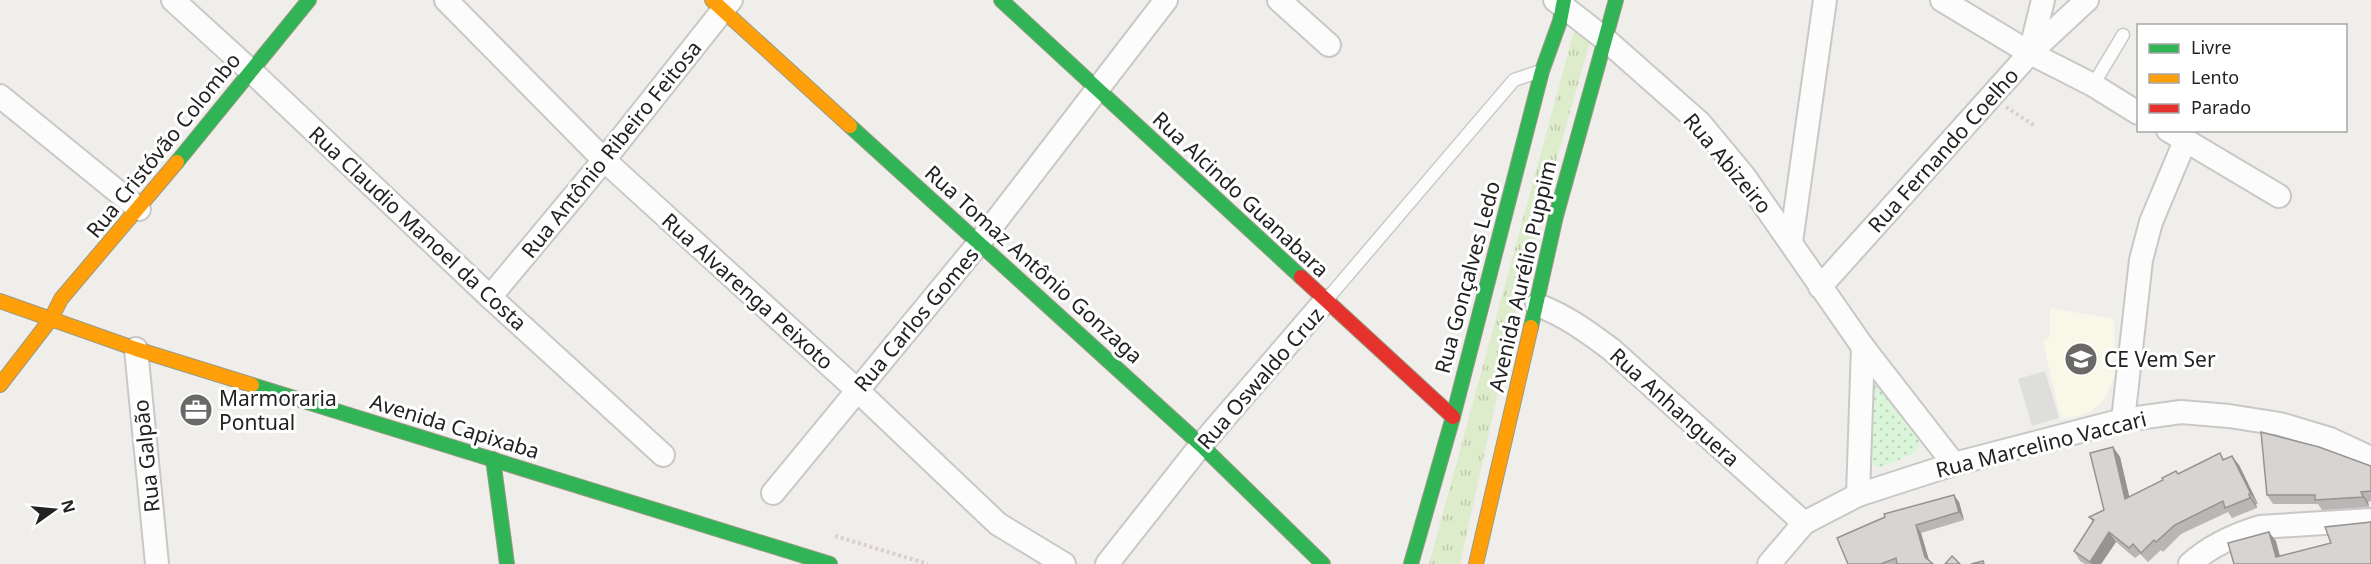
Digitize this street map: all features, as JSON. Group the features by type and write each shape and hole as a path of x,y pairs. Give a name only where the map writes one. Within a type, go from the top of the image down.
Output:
{"main road":[{"name":"Rua Cristóvão Colombo","path":"0,385 51,318 61,299 139,209 309,0"},
{"name":"Rua Alcindo Guanabara","path":"1001,0 1453,417"},
{"name":"Avenida Aurélio Puppim","path":"1476,564 1556,216 1616,0"},
{"name":"Rua Gonçalves Ledo","path":"1411,564 1453,417 1542,71 1560,21 1561,2"},
{"name":"Rua Tomaz Antônio Gonzaga","path":"722,3 1201,446 1323,564"},
{"name":"Avenida Capixaba","path":"0,301 136,349 830,564"},
{"path":"493,459 507,564"}],"street":[{"name":"Rua Claudio Manoel da Costa","path":"173,0 490,297 663,455"},
{"name":"Rua Alvarenga Peixoto","path":"446,0 604,160 857,390 998,524 1064,564"},
{"name":"Rua Carlos Gomes","path":"773,493 979,243 1166,0"},
{"path":"1279,0 1329,45"},
{"path":"1791,242 1825,0"},
{"path":"1942,0 2030,53 2093,85 2137,111"},
{"name":"Rua Fernando Coelho","path":"1821,287 2030,53 2043,0"},
{"path":"2030,53 2087,0"},
{"name":"Rua Abizeiro","path":"1561,2 1700,123 1744,176 1863,347 1954,464"},
{"name":"Rua Antônio Ribeiro Feitosa","path":"490,297 604,160 722,3"},
{"path":"0,96 139,209"},
{"path":"2123,420 2141,260 2176,136 2279,196"},
{"name":"Rua Oswaldo Cruz","path":"1107,564 1201,446 1325,301"},
{"name":"Rua Anhanguera","path":"1537,305 1577,325 1612,350 1804,523"},
{"path":"1858,495 1863,347"},
{"name":"Rua Galpão","path":"136,349 157,564"},
{"name":"Rua Marcelino Vaccari","path":"1769,564 1804,523 1858,495 1954,464 2123,420 2181,412 2250,419 2280,424 2310,433 2371,458"},
{"path":"2190,564 2211,548 2243,532 2260,527 2371,520"}],"lane":[{"path":"2093,85 2123,35"},
{"name":"Rua Oswaldo Cruz","path":"1325,301 1514,80 1542,71"}],"path":[{"path":"1991,97 2035,126"}],"shaded area":[{"name":"CE Vem Ser","path":"2050,308 2114,319 2115,374 2105,399 2090,412 2075,417 2061,419 2043,342 2050,336"},
{"path":"2045,371 2059,418 2032,426 2018,379"}],"green space":[{"path":"1576,24 1592,34 1523,279 1460,564 1429,564"},
{"path":"1869,365 1920,438 1913,454 1879,468 1873,465 1869,458"}],"building":[{"path":"2261,432 2319,447 2371,466 2371,491 2361,492 2363,497 2315,500 2315,495 2267,495"},
{"path":"2113,447 2125,499 2176,471 2178,474 2220,453 2223,460 2232,456 2251,494 2249,494 2250,498 2225,508 2223,501 2175,525 2141,553 2133,544 2129,548 2109,532 2090,562 2074,551 2094,520 2089,517 2104,510 2090,453"},
{"path":"1954,495 1959,512 1916,525 1925,557 1933,564 1897,564 1896,558 1881,564 1848,564 1837,538 1885,517 1884,514"},
{"path":"2371,522 2371,564 2234,564 2228,543 2269,532 2276,557 2331,543 2325,527"},
{"path":"1952,556 1960,564 1945,564"}],"traffic: fast":[{"path":"177,162 309,0"},
{"path":"1001,0 1301,277"},
{"path":"1411,564 1453,417 1542,71 1560,21 1564,0"},
{"path":"1531,327 1556,216 1616,0"},
{"path":"850,126 1201,445 1323,564"},
{"path":"252,385 830,564"},
{"path":"493,459 507,564"}],"traffic: slow":[{"path":"712,0 850,126"},
{"path":"0,385 51,319 61,299 177,162"},
{"path":"0,301 136,349 252,385"},
{"path":"1476,564 1531,327"}],"traffic: jam":[{"path":"1301,277 1453,417"}],"place":[{"name":"CE Vem Ser","path":"2081,359"},
{"name":"Marmoraria Pontual","path":"196,410"}]}
